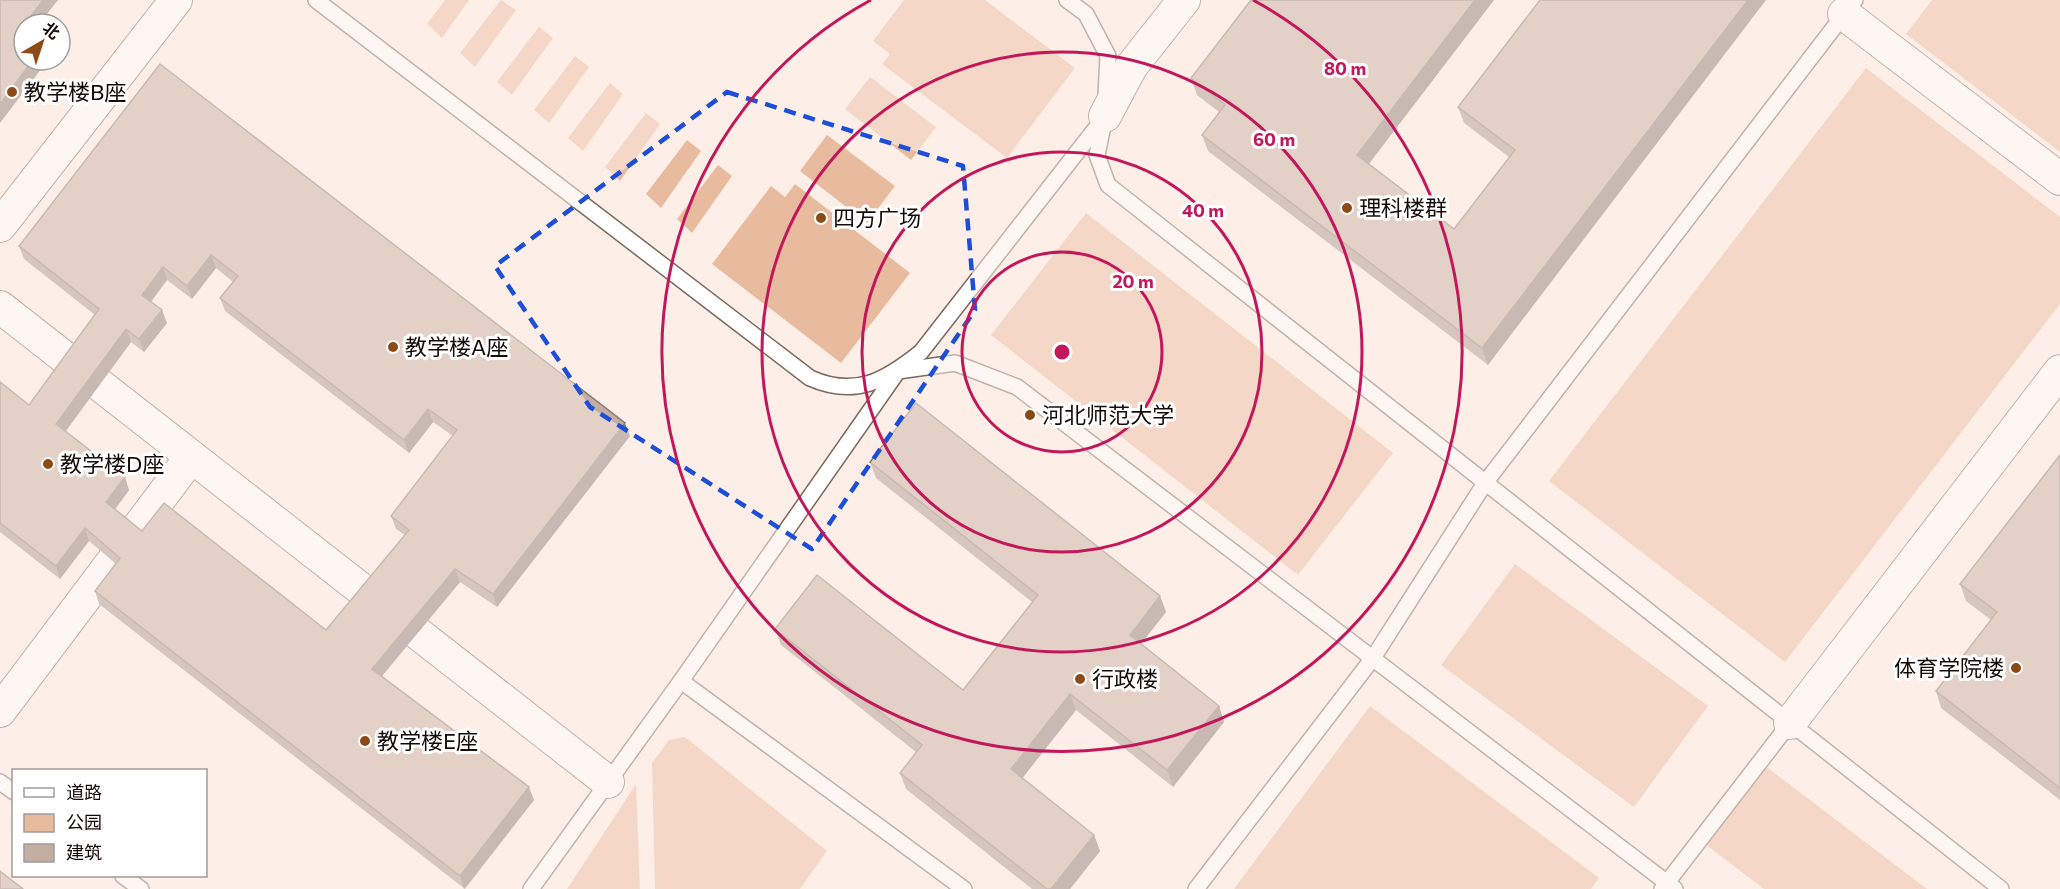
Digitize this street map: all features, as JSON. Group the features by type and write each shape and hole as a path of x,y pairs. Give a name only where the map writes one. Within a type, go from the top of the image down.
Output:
{"street":[{"path":"0,226 176,0"},
{"path":"1105,116 1131,67 1184,0"},
{"path":"1850,7 2060,179"},
{"path":"0,307 608,782"},
{"path":"1790,723 2060,371"},
{"path":"0,711 191,457"}],"lane":[{"path":"316,0 810,378 831,387 852,387 875,383 898,371 921,352 1105,116"},
{"path":"1068,0 1086,14 1108,56 1105,116 1097,155 1108,185 2001,889"},
{"path":"1196,889 1372,658 1485,483 1850,7"},
{"path":"531,889 681,681 898,371 955,363 1017,387 1668,887 1790,723"},
{"path":"681,681 964,889"},
{"path":"124,877 141,889"}],"highlighted area":[{"path":"727,92 963,166 975,310 812,549 590,407 495,266"}],"green space":[{"path":"445,0 469,0 442,38 427,24"},
{"path":"501,0 516,10 475,67 460,53"},
{"path":"904,0 985,0 1075,68 1007,158 882,64 890,54 873,41"},
{"path":"1932,0 2060,0 2060,152 1906,34"},
{"path":"539,27 553,38 512,95 497,82"},
{"path":"575,56 589,67 549,123 534,110"},
{"path":"1866,68 2060,217 2060,304 1785,662 1549,481"},
{"path":"870,77 936,127 911,160 845,109"},
{"path":"610,83 623,94 583,151 568,138"},
{"path":"646,113 660,124 620,181 605,167"},
{"path":"827,135 895,186 867,223 800,171"},
{"path":"687,140 701,151 661,208 646,194"},
{"path":"718,165 732,176 692,233 677,219"},
{"path":"795,184 910,273 841,363 712,264 771,186 785,197"},
{"path":"1086,213 1393,453 1298,575 991,335"},
{"path":"1515,564 1708,706 1634,807 1441,665"},
{"path":"1370,706 1599,878 1591,889 1234,889"},
{"path":"685,737 827,851 800,889 655,889 652,763 669,740"},
{"path":"1764,765 1927,889 1764,889 1705,844"},
{"path":"636,784 640,889 567,889"}],"building":[{"path":"0,0 43,0 34,12 12,12 12,72 24,72 0,104"},
{"name":"理科楼群","path":"1251,0 1475,0 1357,155 1454,229 1515,150 1458,107 1540,0 1748,0 1482,348 1202,135 1225,105 1191,78"},
{"path":"160,64 625,423 493,594 455,569 372,669 529,787 460,876 95,591 120,558 85,528 56,566 0,523 0,382 29,405 99,309 19,246","holes":["211,255 238,276 220,298 404,440 428,409 457,430 391,516 409,530 326,630 164,503 142,531 106,502 125,477 56,424 126,329 139,339 162,310 142,295 163,267 187,286"]},
{"name":"行政楼","path":"916,403 1160,596 1130,635 1219,706 1167,770 1070,694 1011,769 1094,835 1051,889 1047,889 900,773 922,745 775,629 817,575 963,690 1038,595 870,462"},
{"name":"体育学院楼","path":"2060,455 2060,788 1936,691 1997,612 1960,584"},
{"path":"0,871 23,889 0,889"}],"place":[{"name":"教学楼B座","path":"12,92"},
{"name":"理科楼群","path":"1347,208"},
{"name":"四方广场","path":"821,218"},
{"name":"教学楼A座","path":"393,347"},
{"name":"河北师范大学","path":"1030,415"},
{"name":"教学楼D座","path":"48,464"},
{"name":"体育学院楼","path":"2016,668"},
{"name":"行政楼","path":"1080,679"},
{"name":"教学楼E座","path":"365,741"}]}
